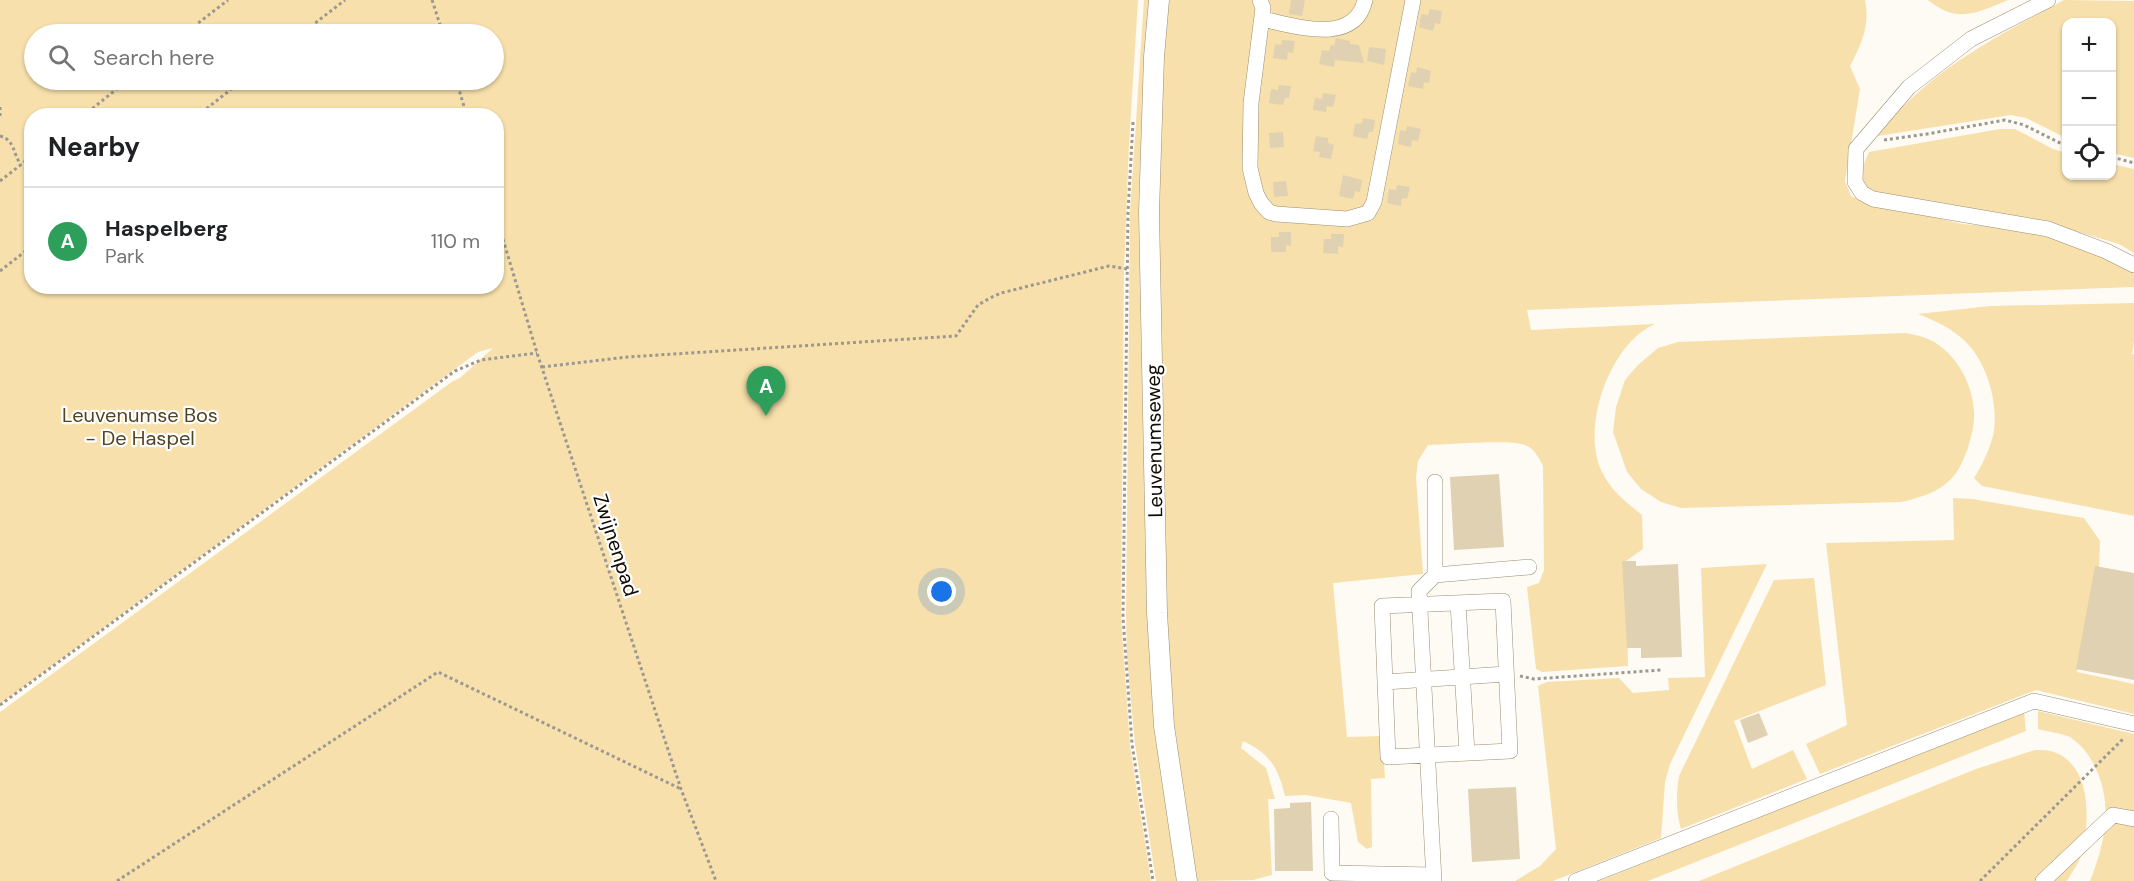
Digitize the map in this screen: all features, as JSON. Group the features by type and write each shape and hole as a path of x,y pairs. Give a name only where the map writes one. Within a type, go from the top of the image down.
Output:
{"main road":[{"name":"Leuvenumseweg","path":"1159,0 1154,57 1149,212 1157,613 1164,726 1187,881"}],"lane":[{"path":"1260,0 1263,8 1251,103 1250,168 1256,192 1261,203 1269,212 1347,219 1368,213 1374,202 1413,0"},
{"path":"1262,19 1305,28 1340,28 1358,18 1365,0"},
{"path":"2048,0 1971,39 1909,87 1856,149 1855,182 1862,194 1873,199 2048,228 2134,265"},
{"path":"1435,482 1435,575"},
{"path":"1331,819 1332,873 1434,878 1419,591 1435,575 1529,567"},
{"path":"1503,601 1510,751 1388,757 1382,606 1420,605 1503,601"},
{"path":"1458,603 1467,753"},
{"path":"1385,682 1506,674"},
{"path":"1576,881 2034,701 2130,730"},
{"path":"2043,881 2113,815 2134,819"}],"path":[{"path":"197,24 228,0"},
{"path":"314,24 345,0"},
{"path":"432,0 439,24"},
{"path":"92,108 115,90"},
{"path":"206,108 230,90"},
{"path":"459,90 465,108"},
{"path":"0,107 0,116"},
{"path":"1861,143 2006,120 2024,125 2062,144"},
{"path":"0,136 11,143 21,165"},
{"path":"2116,159 2134,163"},
{"path":"0,181 24,163"},
{"name":"Zwijnenpad","path":"504,243 537,353 681,789 716,881"},
{"path":"0,271 24,252"},
{"name":"Leuvenumseweg","path":"542,367 627,357 956,336 978,305 1001,293 1109,266 1127,269 1125,647 1132,744 1153,881"},
{"path":"0,705 455,371 481,360 537,353"},
{"path":"1506,674 1534,679 1661,670"},
{"path":"117,881 438,672 681,789"},
{"path":"1980,881 2130,730"}],"green space":[{"name":"Leuvenumse Bos - De Haspel","path":"0,0 1138,0 1124,271 1121,617 1130,746 1151,881 0,881 0,712 460,378 493,348 478,352 0,704"},
{"path":"1144,0 1151,0 1143,143 1180,881 1156,881 1135,744 1127,657 1130,212"},
{"path":"1166,0 1255,0 1259,8 1253,56 1259,205 1370,216 1417,0 1865,0 1866,26 1850,66 1860,89 1845,181 1851,196 1872,205 1962,224 2008,228 2078,244 2106,256 2134,274 2134,287 1527,310 1531,330 1655,324 1639,334 1625,349 1613,368 1603,389 1597,411 1595,433 1596,454 1606,479 1619,496 1642,515 1643,549 1626,561 1628,666 1542,672 1536,669 1527,587 1539,583 1544,570 1543,466 1534,451 1525,445 1506,442 1428,445 1418,461 1416,477 1423,574 1333,583 1347,737 1382,736 1385,778 1371,779 1372,847 1367,849 1358,842 1351,803 1306,795 1285,796 1272,762 1260,751 1243,741 1241,748 1266,768 1275,799 1268,799 1272,875 1253,880 1195,881 1167,683 1156,191"},
{"path":"1265,0 1362,0 1360,8 1339,24 1278,18"},
{"path":"1368,0 1410,0 1375,189 1359,213 1284,213 1263,202 1253,155 1265,31 1270,28 1325,34"},
{"path":"1928,0 2008,0 1977,12 1958,14 1948,12"},
{"path":"2064,0 2134,1 2134,158 2116,154 2116,18 2062,18 2062,136 2026,118 2011,115 1878,136 1917,93 1963,58"},
{"path":"2000,129 2015,129 2062,152 2062,180 2116,180 2116,165 2134,169 2134,253 2119,244 2051,224 1868,192 1862,176 1869,152"},
{"path":"2134,303 2132,354 2134,355 2134,516 1982,486 1974,478 1989,447 1995,423 1989,382 1977,356 1959,336 1950,329 1918,314 1990,306"},
{"path":"1905,333 1921,336 1934,342 1952,357 1965,378 1973,401 1973,426 1965,456 1953,477 1936,490 1901,502 1681,508 1661,502 1641,489 1627,472 1613,432 1616,407 1625,380 1658,348 1678,342"},
{"path":"1953,498 1972,499 2084,518 2100,541 2099,570 2077,672 2134,684 2134,714 2036,690 1820,774 1806,744 1847,725 1826,543 1954,540"},
{"path":"1767,564 1670,764 1665,782 1661,838 1553,881 1515,881 1540,866 1556,849 1538,686 1547,682 1619,678 1633,693 1669,690 1668,678 1705,677 1701,568"},
{"path":"1814,578 1826,685 1734,721 1752,769 1793,750 1807,779 1681,829 1677,803 1679,776 1774,580"},
{"path":"2024,711 2026,731 1648,881 1599,881"},
{"path":"2038,711 2134,734 2134,881 2090,881 2100,853 2105,825 2106,811 2101,783 2091,760 2074,740 2038,729"},
{"path":"2035,750 2047,750 2067,759 2076,770 2086,798 2084,843 2080,859 2067,881 1699,881 1976,769"}],"building":[{"path":"1291,0 1305,0 1302,16 1289,14"},
{"path":"1430,9 1442,11 1440,24 1435,23 1433,31 1419,27 1421,14 1428,15"},
{"path":"1336,38 1359,45 1364,63 1335,60 1334,67 1319,64 1322,50 1329,51 1331,45 1334,46"},
{"path":"1282,40 1295,41 1293,53 1288,52 1287,60 1273,58 1275,44 1281,45"},
{"path":"1369,47 1386,49 1384,65 1367,61"},
{"path":"1417,67 1431,71 1429,83 1424,82 1423,89 1408,86 1411,72 1416,73"},
{"path":"1279,85 1291,86 1289,98 1285,98 1283,105 1269,103 1271,89 1278,90"},
{"path":"1323,93 1336,95 1333,107 1327,106 1326,112 1313,110 1315,98 1322,99"},
{"path":"1363,118 1375,120 1373,132 1369,132 1367,139 1353,136 1355,124 1362,123"},
{"path":"1407,126 1421,129 1418,141 1412,140 1411,147 1398,144 1400,130 1406,131"},
{"path":"1283,132 1284,147 1270,148 1269,133"},
{"path":"1316,136 1328,138 1328,143 1334,145 1331,159 1319,157 1320,152 1313,151"},
{"path":"1343,175 1362,180 1360,192 1355,191 1353,199 1339,196"},
{"path":"1286,181 1288,196 1274,197 1273,182"},
{"path":"1397,185 1410,187 1407,199 1402,198 1401,206 1387,203 1389,189 1396,190"},
{"path":"1279,232 1291,232 1291,246 1286,245 1286,252 1271,252 1271,237 1279,237"},
{"path":"1331,234 1344,234 1343,247 1338,246 1338,254 1323,253 1324,239 1331,239"},
{"path":"1499,474 1504,547 1454,550 1450,477"},
{"path":"1622,561 1636,561 1636,566 1678,564 1682,657 1641,658 1641,648 1627,648"},
{"path":"2095,566 2134,573 2134,680 2076,669"},
{"path":"1759,713 1768,735 1748,743 1740,720"},
{"path":"1516,787 1520,859 1472,862 1468,789"},
{"path":"1311,802 1313,871 1275,871 1274,809 1290,808 1290,803"}],"place":[{"name":"Haspelberg","path":"766,416"}]}
